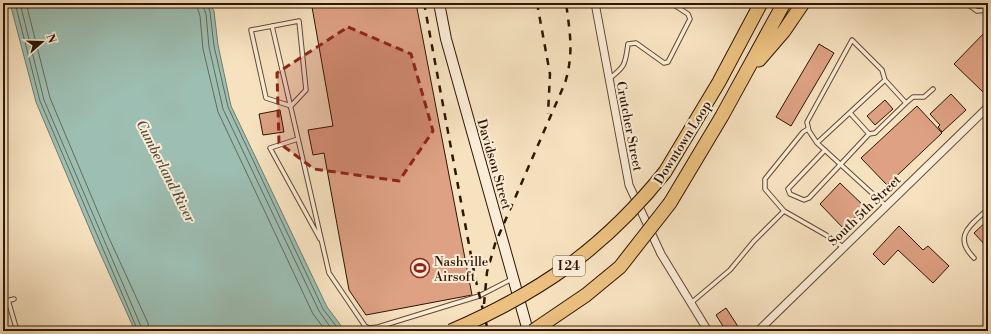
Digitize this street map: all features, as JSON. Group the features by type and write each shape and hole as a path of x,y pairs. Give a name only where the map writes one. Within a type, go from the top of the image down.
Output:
{"highway":[{"name":"Downtown Loop","path":"451,331 517,298 555,276 588,253 642,201 666,172 719,82 761,3"},
{"name":"Downtown Loop","path":"533,331 586,296 620,267 670,203 690,172 784,3"},
{"path":"740,83 784,31 803,3"}],"street":[{"name":"Davidson Street","path":"439,3 446,39 528,331"},
{"name":"Crutcher Street","path":"595,3 629,186 662,254 708,331"},
{"name":"South 5th Street","path":"758,331 988,107"}],"lane":[{"path":"609,79 623,68 627,61 628,44 636,43 664,63 668,62 690,19 688,14 672,3"},
{"path":"966,3 977,11 988,10"},
{"path":"299,21 306,90 291,106 266,98 251,30 299,21"},
{"path":"272,26 329,273 365,326 369,328 378,327 480,296 513,279"},
{"path":"885,206 817,143 808,129 807,122 810,114 852,40 882,70 885,80 906,103"},
{"path":"817,143 885,80"},
{"path":"825,150 788,189 790,194 804,200 809,198 869,134 875,133 913,97 924,97 933,89"},
{"path":"850,113 869,134"},
{"path":"808,129 803,132 765,179 765,189 784,211 822,232 843,247"},
{"path":"298,140 270,148 323,243"},
{"path":"974,258 966,250 964,238 965,231 988,209"},
{"path":"691,303 730,270 754,241 784,211"},
{"path":"3,302 14,299"},
{"path":"8,300 17,331"}],"highlighted area":[{"path":"348,27 411,54 433,131 399,181 314,169 279,143 277,73"}],"water":[{"name":"Cumberland River","path":"10,3 210,3 214,11 218,45 231,106 327,307 345,331 135,331 96,244 36,102"}],"building":[{"path":"332,3 416,3 472,295 366,315 349,290 324,153 313,155 308,130 333,126 312,7"},
{"path":"988,29 988,87 983,92 954,64"},
{"path":"819,44 834,53 791,126 776,117"},
{"path":"951,94 966,110 942,132 938,127 940,125 930,114"},
{"path":"885,100 893,109 875,125 867,116"},
{"path":"917,106 942,133 887,185 861,158"},
{"path":"280,110 284,132 263,135 259,114"},
{"path":"840,183 865,207 844,229 820,204"},
{"path":"988,220 988,244 986,246 974,233"},
{"path":"899,226 923,250 928,246 949,266 933,283 898,250 884,265 873,254"},
{"path":"726,308 739,328 734,331 726,331 716,315"}],"railway":[{"path":"424,3 475,277 488,331"},
{"path":"537,3 550,74 548,114"},
{"path":"484,304 487,272 495,244 565,83 568,72 570,62 570,34 566,3"}],"place":[{"name":"Nashville Airsoft","path":"420,268"}]}
